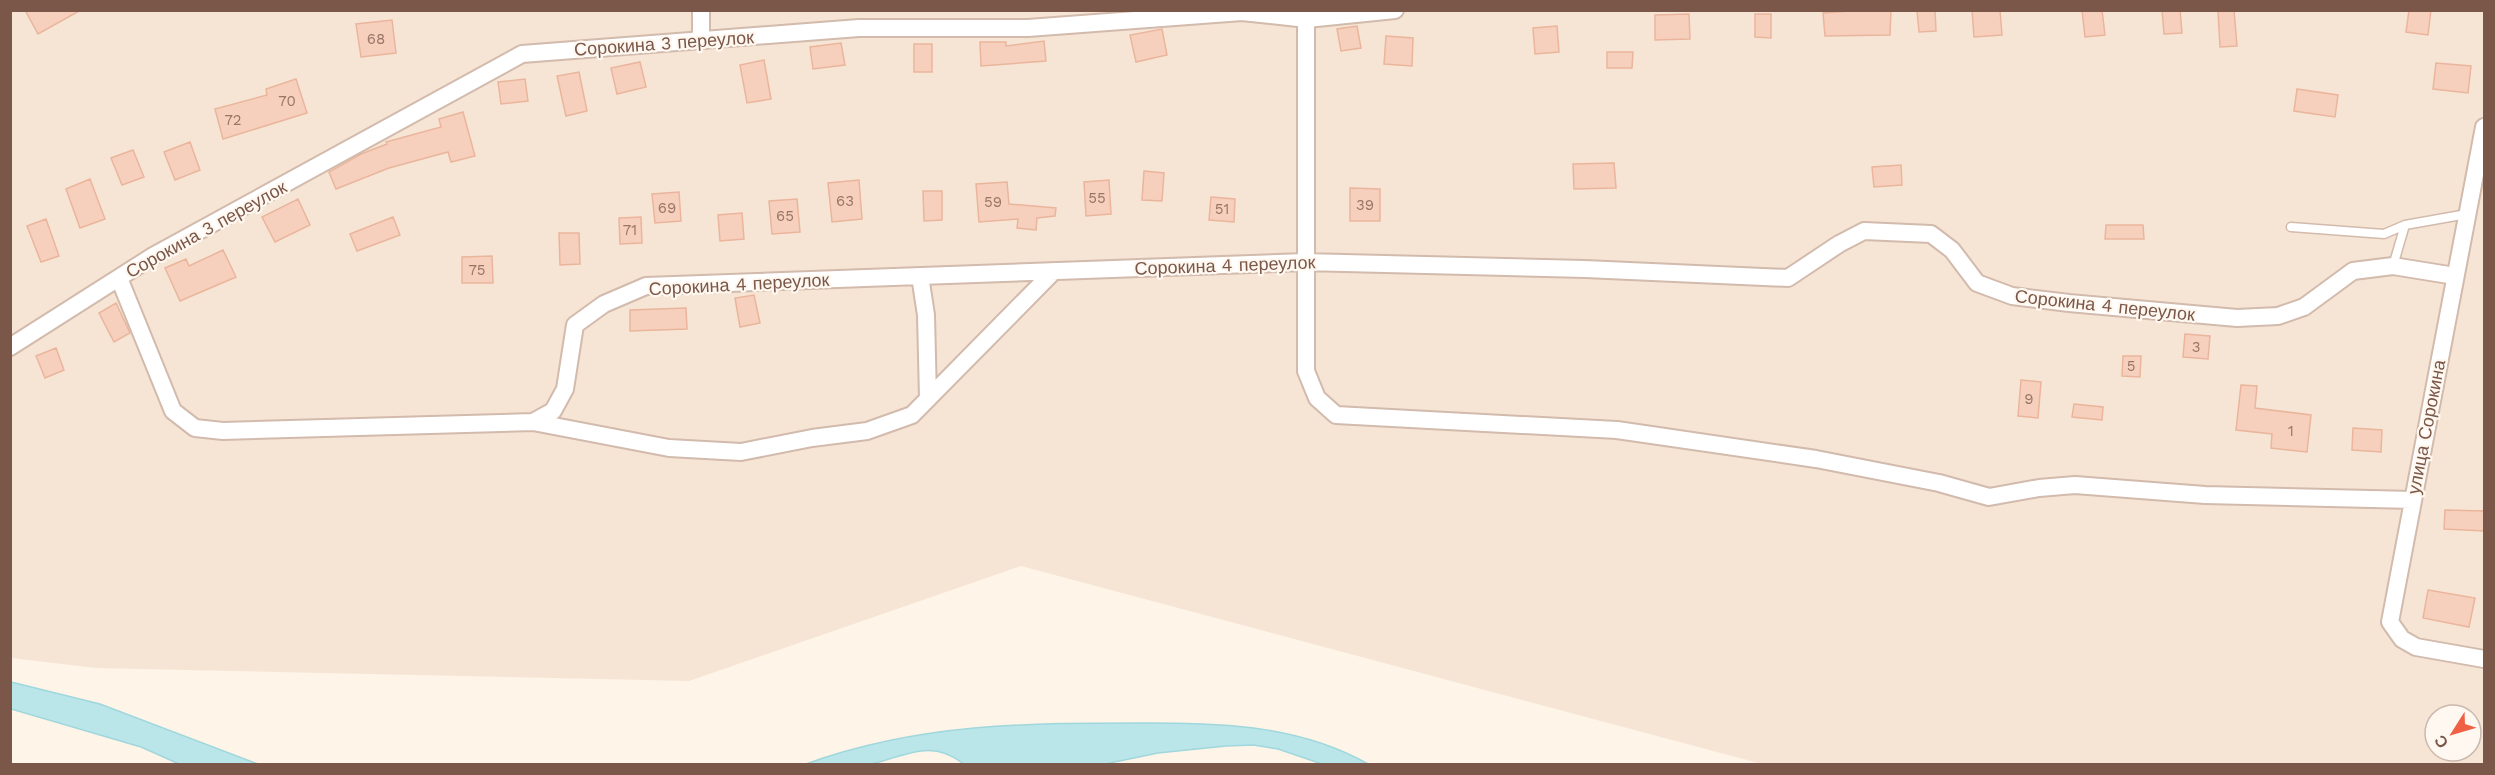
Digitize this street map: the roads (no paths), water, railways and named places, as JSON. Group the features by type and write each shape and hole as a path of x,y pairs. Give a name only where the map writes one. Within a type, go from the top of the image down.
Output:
{"street":[{"path":"701,10 701,40"},
{"name":"Сорокина 3 переулок","path":"10,347 153,256 522,54 860,28 1028,28 1242,12 1306,15 1395,10"},
{"path":"1306,15 1304,262 1306,371 1317,398 1336,415 1617,430 1816,459 1939,483 1989,497 2039,488 2075,485 2205,495 2413,500"},
{"name":"улица Сорокина","path":"2484,127 2390,622 2402,639 2416,647 2484,660"},
{"name":"Сорокина 4 переулок","path":"533,422 553,411 565,389 575,325 604,304 646,286 1304,262 1585,269 1788,278 1839,244 1864,231 1931,234 1952,250 1977,283 2012,296 2237,318 2278,315 2304,307 2353,272 2392,266 2455,276"},
{"path":"119,278 173,411 195,428 223,431 533,422 669,448 741,452 812,438 867,432 912,415 1054,271"},
{"path":"920,276 926,315 928,399"}],"lane":[{"path":"2291,227 2384,234 2405,225 2467,214"},
{"path":"2392,266 2405,225"}],"water":[{"path":"11,682 100,704 258,764 179,764 141,747 11,709"},
{"path":"1155,723 1237,726 1291,735 1318,742 1368,764 1322,764 1278,749 1253,745 1158,753 1105,764 964,764 952,756 929,750 863,765 806,764 849,750 935,733 1022,725"}]}
